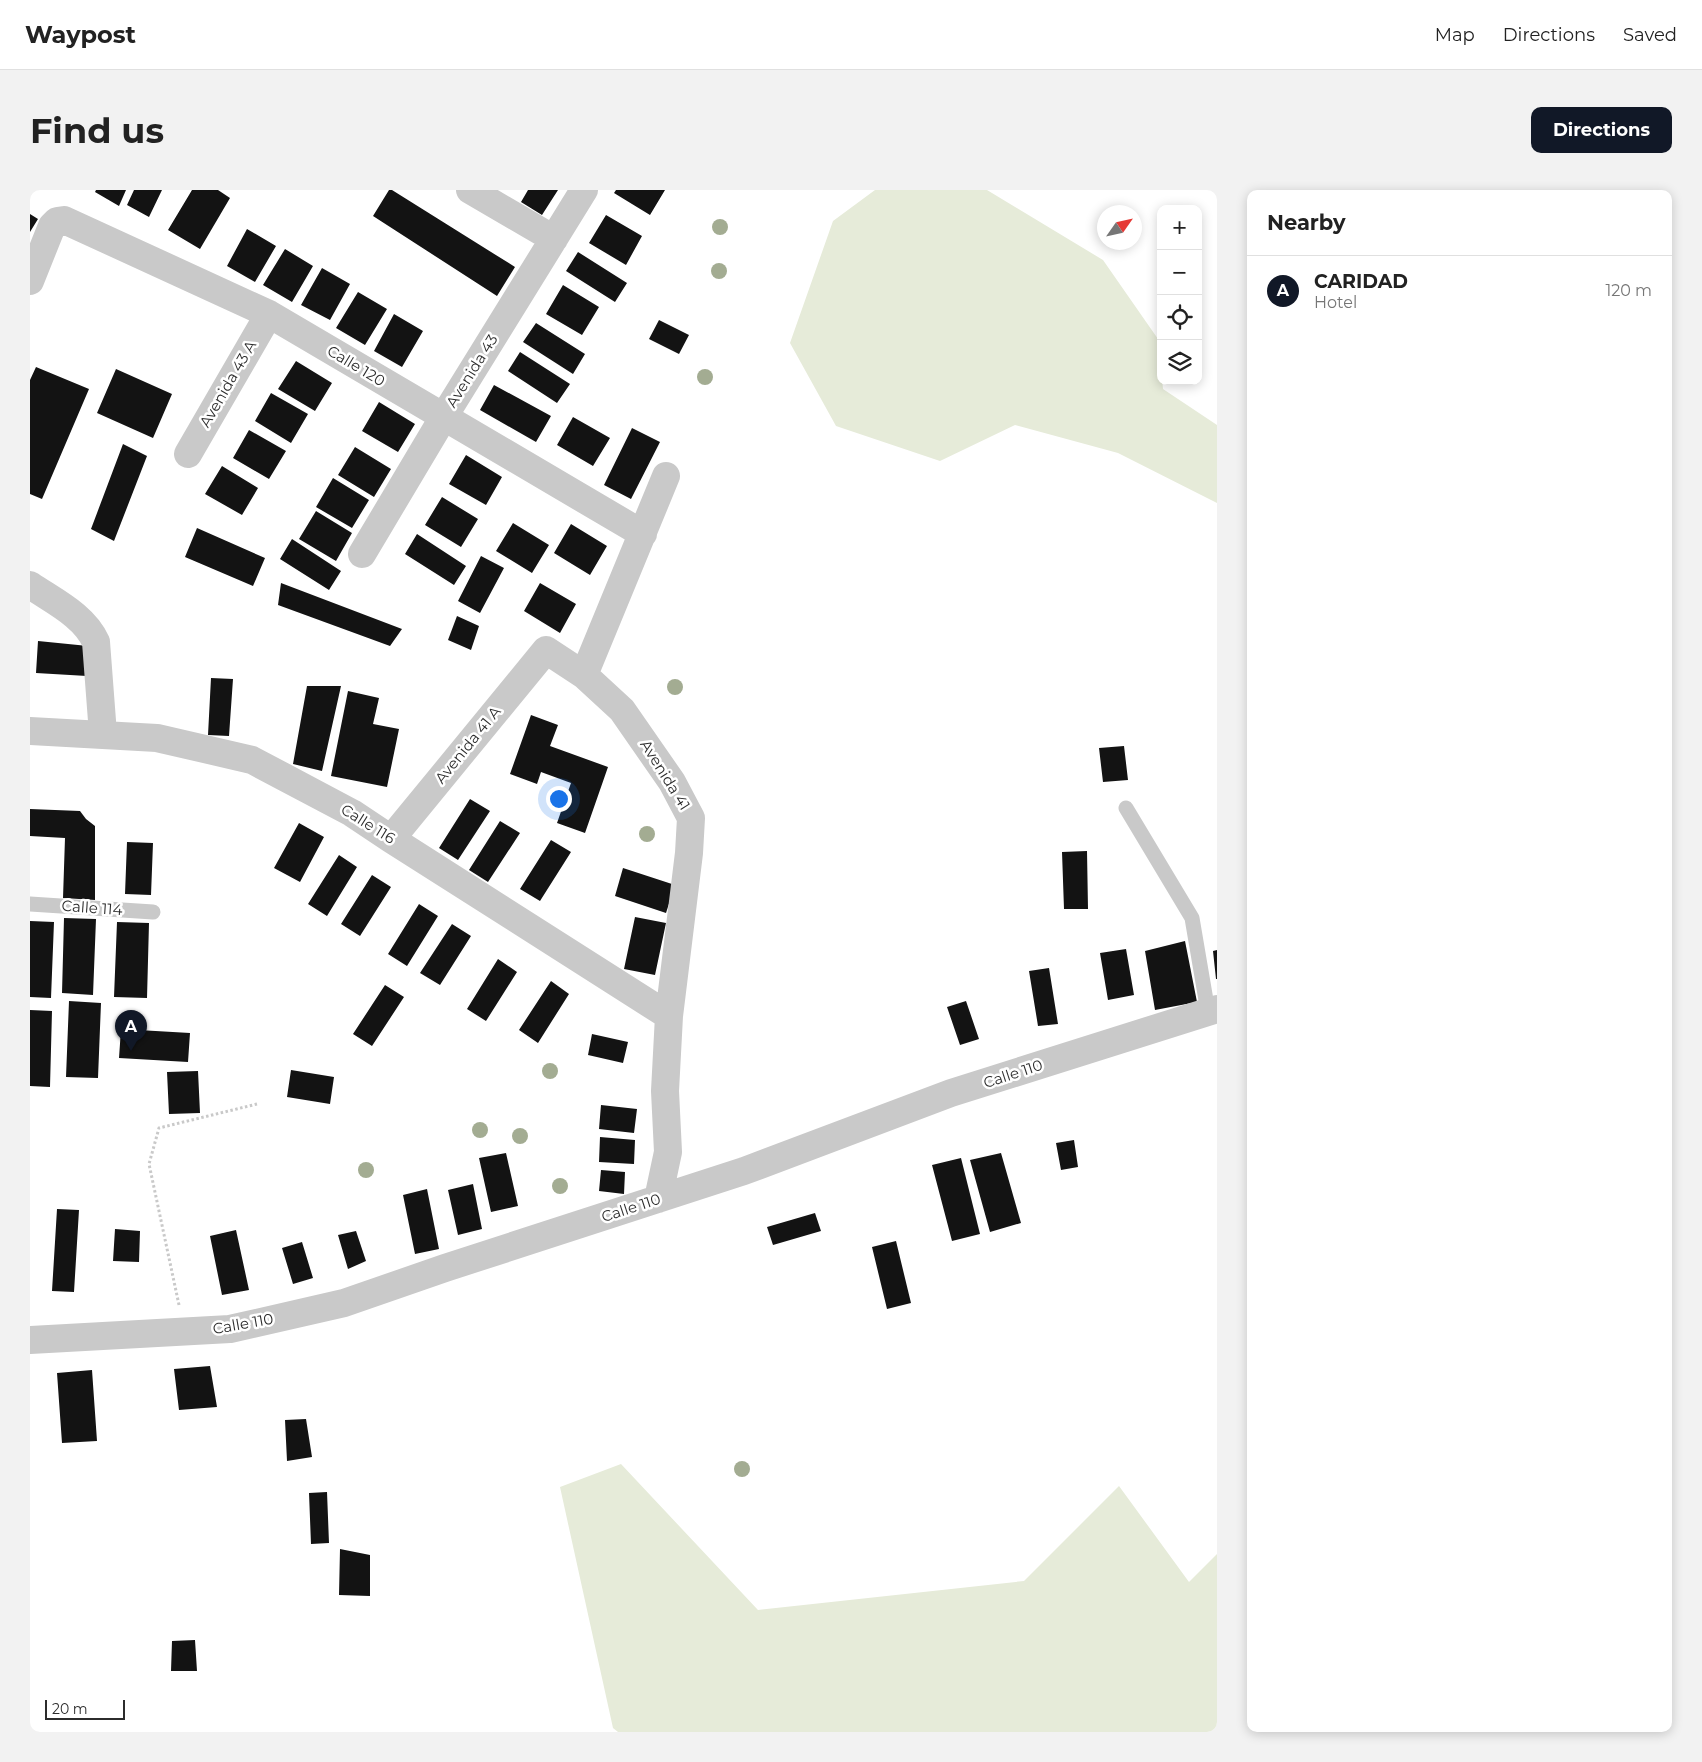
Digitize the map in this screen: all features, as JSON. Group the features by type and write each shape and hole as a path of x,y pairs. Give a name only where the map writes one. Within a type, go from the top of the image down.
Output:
{"street":[{"path":"470,190 554,239"},
{"name":"Avenida 43","path":"362,554 443,418 584,190"},
{"name":"Calle 120","path":"30,281 52,226 57,221 64,220 269,314 643,534"},
{"name":"Avenida 43 A","path":"188,454 269,314"},
{"path":"584,675 666,476"},
{"path":"30,585 82,620 96,642 103,734"},
{"name":"Avenida 41","path":"546,650 584,675 622,710 672,782 691,818 689,853 669,1016 665,1091 668,1152 658,1200"},
{"name":"Avenida 41 A","path":"391,839 546,650"},
{"name":"Calle 116","path":"30,731 156,738 252,760 352,813 669,1016"},
{"name":"Calle 110","path":"30,1340 230,1329 344,1303 445,1268 658,1200 951,1093 1213,1011"}],"lane":[{"path":"1126,808 1192,918 1213,1011"},
{"name":"Calle 114","path":"30,904 153,912"}],"path":[{"path":"185,1332 149,1164 159,1128 257,1104"}],"green space":[{"path":"875,190 987,190 1103,260 1157,338 1157,385 1163,385 1163,389 1217,425 1217,503 1118,453 1015,425 940,461 836,426 790,343 833,221"},
{"path":"621,1464 758,1610 1024,1581 1119,1486 1189,1582 1217,1554 1217,1732 618,1732 613,1728 560,1487"}],"building":[{"path":"96,190 126,190 119,206 95,192"},
{"path":"134,190 162,190 149,217 127,205"},
{"path":"192,190 218,190 230,198 200,249 168,230"},
{"path":"389,190 392,190 515,267 497,296 373,216"},
{"path":"528,190 558,190 542,215 521,202"},
{"path":"616,190 665,190 650,215 614,193"},
{"path":"30,214 38,219 30,232"},
{"path":"606,215 642,236 626,265 589,243"},
{"path":"247,229 276,246 255,282 227,266"},
{"path":"285,249 313,266 292,302 263,285"},
{"path":"578,252 627,283 615,302 566,271"},
{"path":"322,268 350,284 330,320 301,305"},
{"path":"563,285 599,307 582,335 546,314"},
{"path":"358,292 387,309 365,345 336,328"},
{"path":"394,314 423,331 402,367 374,351"},
{"path":"659,320 689,335 679,354 649,339"},
{"path":"536,323 585,354 573,374 523,342"},
{"path":"520,352 570,384 557,403 508,371"},
{"path":"296,361 332,383 315,411 278,389"},
{"path":"36,367 89,389 42,499 30,494 30,380"},
{"path":"116,369 172,394 153,438 97,413"},
{"path":"494,385 551,416 536,442 480,410"},
{"path":"271,393 308,414 291,443 255,421"},
{"path":"379,402 415,424 398,452 362,431"},
{"path":"573,417 610,438 593,466 557,445"},
{"path":"632,428 660,442 631,499 604,485"},
{"path":"249,430 286,451 269,479 233,458"},
{"path":"123,444 147,456 114,541 91,529"},
{"path":"355,447 391,469 374,497 338,475"},
{"path":"466,455 502,477 486,505 449,484"},
{"path":"222,466 258,488 242,515 205,494"},
{"path":"333,478 369,500 352,528 316,507"},
{"path":"442,497 478,519 461,547 425,525"},
{"path":"316,511 352,533 336,561 299,539"},
{"path":"513,523 549,545 532,573 496,551"},
{"path":"571,524 607,546 590,575 554,553"},
{"path":"197,528 265,558 253,586 185,557"},
{"path":"417,534 466,566 454,585 405,554"},
{"path":"292,539 341,571 329,590 280,559"},
{"path":"481,556 504,568 480,613 458,601"},
{"path":"281,583 402,629 390,646 278,605"},
{"path":"540,583 576,604 560,633 524,611"},
{"path":"457,616 479,626 471,650 448,640"},
{"path":"38,641 88,646 87,676 36,673"},
{"path":"211,678 233,679 229,736 208,735"},
{"path":"307,686 341,686 322,771 293,764"},
{"path":"348,691 379,698 373,724 399,729 387,787 331,776"},
{"path":"531,715 558,725 550,746 608,767 585,833 557,823 571,783 541,772 537,784 510,774"},
{"path":"1124,746 1128,780 1103,782 1099,748"},
{"path":"470,799 490,811 458,860 439,848"},
{"path":"30,809 80,811 95,826 95,900 63,898 65,838 30,836"},
{"path":"500,821 520,833 488,882 469,870"},
{"path":"299,823 324,837 300,882 274,868"},
{"path":"551,840 571,852 540,901 520,889"},
{"path":"127,842 153,843 151,895 125,894"},
{"path":"1087,851 1088,909 1064,909 1062,852"},
{"path":"339,855 357,867 327,916 308,904"},
{"path":"623,868 675,885 666,913 615,896"},
{"path":"372,875 391,887 360,936 341,924"},
{"path":"419,904 438,916 407,966 388,954"},
{"path":"635,917 666,923 655,975 624,969"},
{"path":"64,918 96,919 93,995 62,993"},
{"path":"30,921 54,922 51,998 30,997"},
{"path":"117,922 149,923 147,998 114,997"},
{"path":"452,924 471,936 440,985 420,973"},
{"path":"1185,941 1197,1002 1155,1010 1145,951"},
{"path":"1126,949 1134,995 1108,1000 1100,953"},
{"path":"1217,950 1217,979 1216,979 1213,951"},
{"path":"498,959 517,972 486,1021 467,1009"},
{"path":"1049,968 1058,1024 1038,1026 1029,971"},
{"path":"551,981 569,994 538,1043 519,1030"},
{"path":"385,985 404,997 372,1046 353,1034"},
{"path":"69,1001 101,1003 98,1078 66,1077"},
{"path":"966,1001 979,1039 960,1045 947,1007"},
{"path":"30,1010 52,1011 50,1087 30,1086"},
{"path":"121,1029 190,1033 188,1062 119,1058"},
{"path":"592,1034 628,1042 623,1063 588,1055"},
{"path":"291,1070 334,1077 330,1104 287,1097"},
{"path":"198,1071 200,1113 169,1114 167,1072"},
{"path":"601,1105 637,1109 634,1133 599,1129"},
{"path":"600,1137 635,1140 634,1164 599,1162"},
{"path":"1074,1140 1078,1167 1061,1170 1056,1143"},
{"path":"506,1153 518,1206 491,1212 479,1158"},
{"path":"1001,1153 1021,1223 990,1232 970,1160"},
{"path":"961,1158 980,1234 952,1241 932,1165"},
{"path":"601,1170 625,1172 624,1194 599,1191"},
{"path":"473,1184 482,1229 458,1235 448,1190"},
{"path":"427,1189 439,1249 415,1254 403,1195"},
{"path":"57,1209 79,1210 74,1292 52,1291"},
{"path":"815,1213 821,1231 773,1245 767,1227"},
{"path":"115,1229 140,1231 139,1262 113,1261"},
{"path":"236,1230 249,1290 222,1295 210,1236"},
{"path":"356,1231 366,1261 348,1269 338,1235"},
{"path":"896,1241 911,1303 887,1309 872,1247"},
{"path":"302,1242 313,1278 293,1284 282,1248"},
{"path":"210,1366 217,1407 179,1410 174,1369"},
{"path":"92,1370 97,1441 62,1443 57,1373"},
{"path":"306,1419 312,1457 287,1461 285,1420"},
{"path":"327,1492 329,1543 311,1544 309,1493"},
{"path":"340,1549 370,1555 370,1596 339,1595"},
{"path":"195,1640 197,1671 171,1671 172,1641"}],"place":[{"name":"CARIDAD","path":"131,1051"}]}
